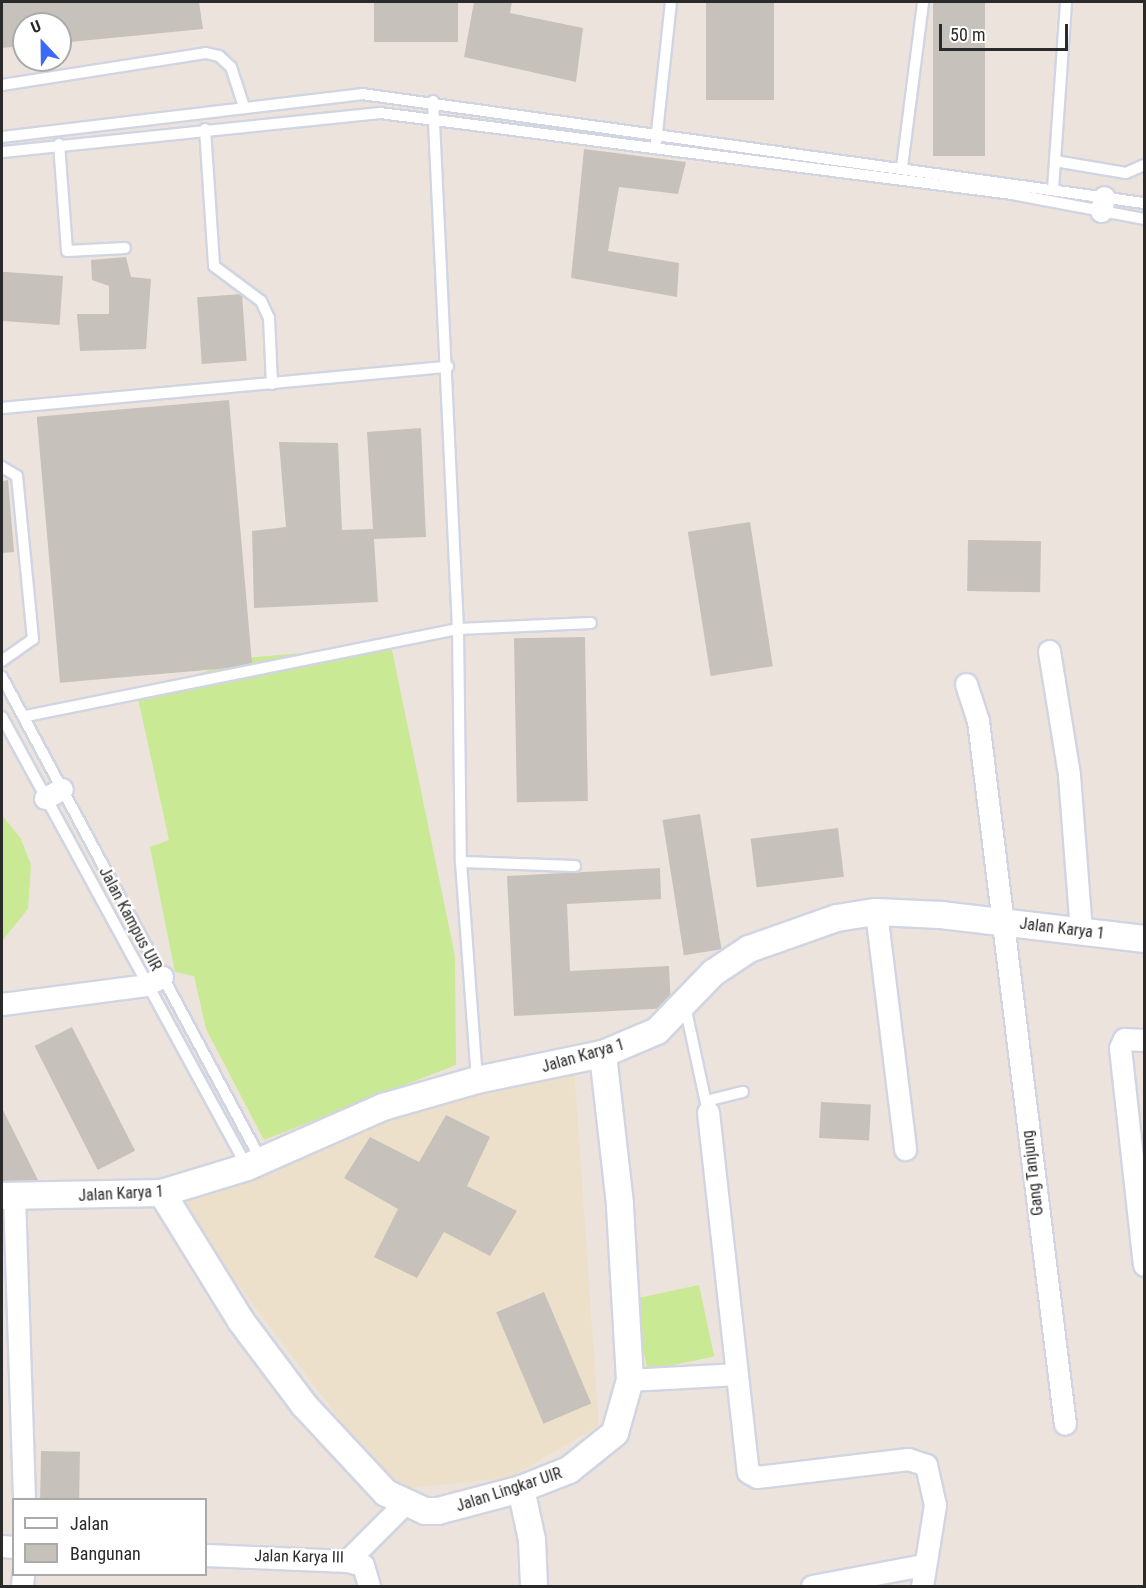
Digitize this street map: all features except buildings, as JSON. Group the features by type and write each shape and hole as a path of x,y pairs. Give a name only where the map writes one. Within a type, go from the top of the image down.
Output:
{"street":[{"path":"1048,651 1070,775 1080,930"},
{"name":"Gang Tanjung","path":"966,684 978,721 1065,1424"},
{"path":"876,912 904,1149"},
{"name":"Jalan Karya 1","path":"8,1196 162,1193 254,1163 364,1114 477,1080 603,1054 657,1031 713,973 749,949 837,918 876,912 1002,922 1144,939"},
{"path":"2,1004 154,981"},
{"path":"1144,1040 1124,1039 1120,1048 1144,1265"},
{"name":"Jalan Lingkar UIR","path":"162,1193 241,1321 304,1405 386,1493 405,1503 438,1511 520,1489 569,1470 615,1433 630,1380 620,1204 603,1054"},
{"path":"707,1106 745,1458 752,1475 908,1460 926,1465 935,1505 923,1565 922,1587"},
{"path":"8,1196 12,1362 24,1498"},
{"path":"630,1380 737,1374"},
{"path":"520,1489 532,1540 534,1587"},
{"name":"Jalan Karya III","path":"207,1555 347,1561 405,1503"},
{"path":"347,1561 363,1565 369,1587"},
{"path":"812,1587 923,1565"}],"lane":[{"path":"656,142 671,2"},
{"path":"902,167 922,2"},
{"path":"1053,189 1066,2"},
{"path":"2,85 206,53 219,56 231,67 243,105"},
{"path":"2,136 243,105 362,94 433,101 656,142 1012,194 1102,204 1144,203"},
{"path":"433,101 448,367 458,629 461,862 477,1080"},
{"path":"2,152 352,113 436,124 656,142 902,167 1053,189 1144,219"},
{"path":"206,129 214,266 261,301 269,318 272,384"},
{"path":"59,144 67,251 125,248"},
{"path":"1055,161 1126,173 1144,165"},
{"path":"2,408 448,367"},
{"path":"2,467 17,476 33,639 2,662"},
{"path":"26,716 458,629 591,623"},
{"name":"Jalan Kampus UIR","path":"2,677 26,716 54,794 254,1163"},
{"name":"Jalan Kampus UIR","path":"2,717 54,794 254,1163"},
{"path":"461,862 575,866"},
{"path":"684,1004 707,1106 743,1092"}],"shaded area":[{"path":"574,1064 599,1426 509,1478 393,1490 174,1200 383,1107"}],"green space":[{"path":"391,645 455,956 456,1065 264,1140 206,1029 194,976 175,972 150,847 169,840 137,694 246,658"},
{"path":"2,815 21,839 31,865 28,909 2,941"},
{"path":"699,1285 714,1356 648,1371 632,1299"}]}
